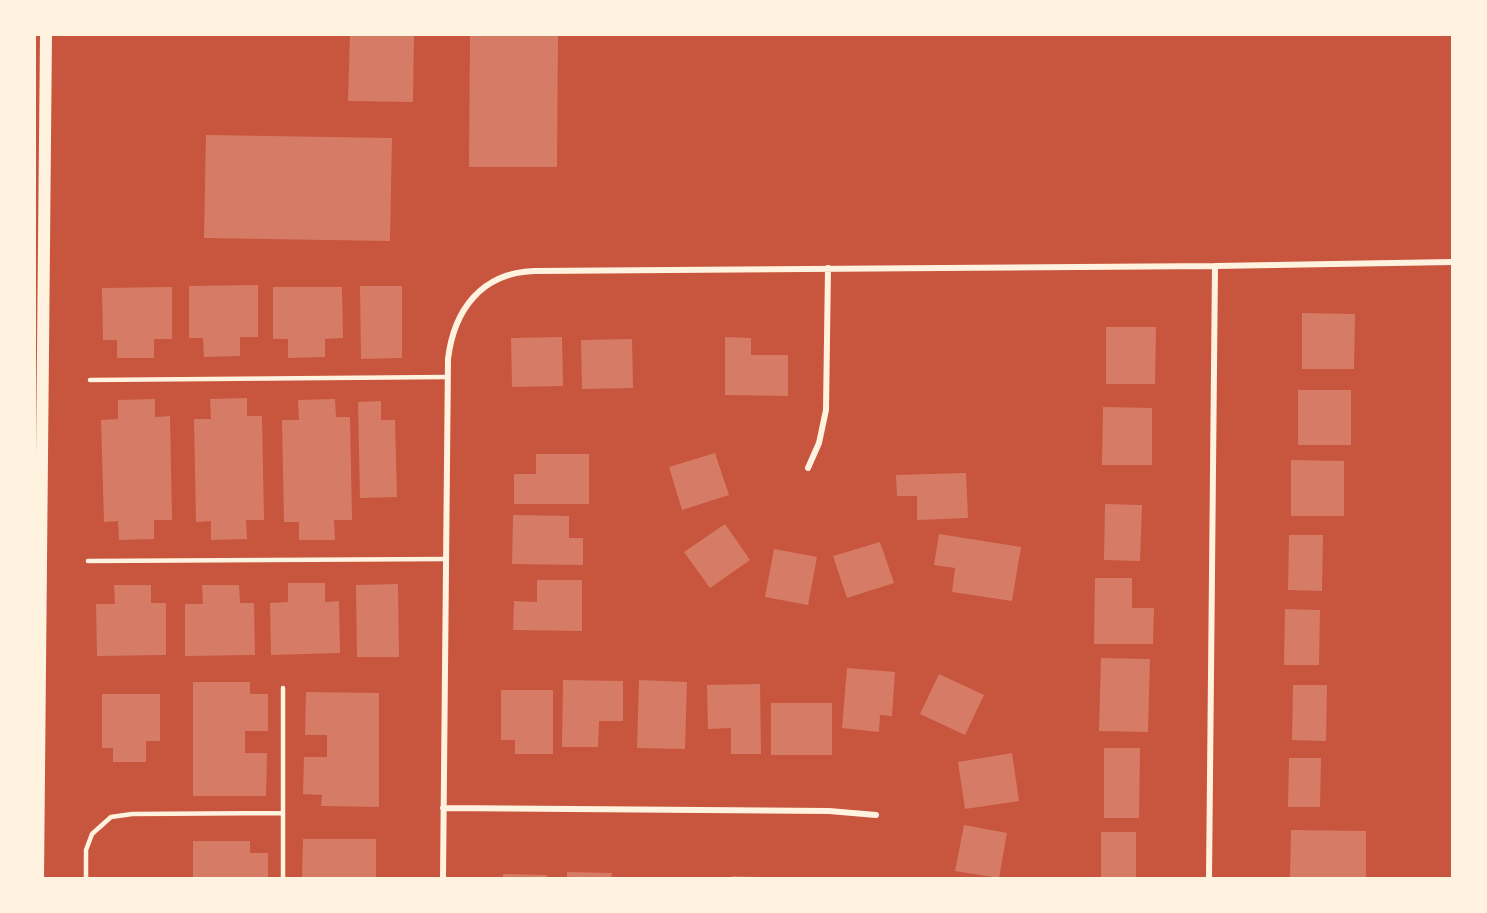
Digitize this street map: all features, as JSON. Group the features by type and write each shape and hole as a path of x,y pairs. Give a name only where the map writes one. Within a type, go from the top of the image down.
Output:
{"main road":[{"path":"38,879 46,34"}],"street":[{"path":"443,879 448,359 453,328 463,310 476,294 502,277 524,271 1452,262"},
{"path":"1209,879 1215,266"},
{"path":"807,468 819,443 826,410 828,268"},
{"path":"443,808 830,811 876,815"}],"lane":[{"path":"90,380 447,377"},
{"path":"88,561 446,559"},
{"path":"283,688 283,879"},
{"path":"86,879 86,850 92,834 111,817 132,814 283,813"}],"building":[{"path":"350,34 414,34 413,102 348,101"},
{"path":"470,34 558,34 557,167 469,167"},
{"path":"206,135 392,138 390,241 204,238"},
{"path":"258,285 258,337 240,337 240,356 204,357 203,338 189,338 189,286"},
{"path":"360,286 402,286 402,358 361,359"},
{"path":"172,287 172,339 154,339 154,358 117,358 117,340 103,340 102,288"},
{"path":"273,287 342,287 343,338 325,339 325,357 288,358 288,339 273,339"},
{"path":"1302,313 1355,314 1354,369 1302,369"},
{"path":"1106,327 1156,327 1155,384 1106,384"},
{"path":"562,337 563,386 512,387 511,338"},
{"path":"725,337 751,338 751,355 788,355 788,396 725,395"},
{"path":"632,339 633,388 582,389 581,340"},
{"path":"1298,390 1351,390 1351,445 1298,445"},
{"path":"247,398 247,416 262,416 264,520 246,520 247,539 211,540 211,521 196,522 194,419 211,419 210,399"},
{"path":"155,399 155,417 170,416 172,520 154,520 154,539 119,540 118,521 104,522 101,420 118,419 118,400"},
{"path":"335,399 336,417 350,417 352,520 334,520 335,540 299,540 299,522 284,522 282,420 299,420 298,400"},
{"path":"381,401 381,420 395,420 397,497 360,498 358,402"},
{"path":"1103,407 1152,408 1152,465 1102,465"},
{"path":"715,453 729,495 682,510 669,467"},
{"path":"536,454 589,454 589,504 514,504 514,474 536,474"},
{"path":"1291,460 1344,461 1344,516 1291,516"},
{"path":"966,473 968,518 917,520 917,496 897,496 896,475"},
{"path":"1105,504 1142,505 1140,561 1104,560"},
{"path":"513,515 569,516 569,538 583,538 583,565 512,564"},
{"path":"725,524 750,560 710,588 684,552"},
{"path":"939,534 1021,547 1012,601 952,592 955,568 934,565"},
{"path":"1289,535 1323,535 1322,591 1288,590"},
{"path":"880,542 894,583 847,598 833,556"},
{"path":"774,549 817,557 808,605 765,597"},
{"path":"1095,578 1132,578 1132,608 1154,608 1153,644 1094,644"},
{"path":"537,580 582,580 582,631 513,630 514,601 537,602"},
{"path":"288,583 325,583 325,602 339,601 340,653 271,655 270,603 288,602"},
{"path":"398,584 399,657 357,657 356,585"},
{"path":"114,585 151,585 151,603 166,603 166,655 97,656 96,604 115,604"},
{"path":"202,585 239,585 240,603 254,603 255,655 185,656 185,604 203,604"},
{"path":"1285,609 1320,610 1319,665 1284,665"},
{"path":"1101,658 1150,659 1148,732 1099,731"},
{"path":"847,668 895,672 892,716 880,715 879,732 842,728"},
{"path":"939,674 984,695 965,735 920,714"},
{"path":"563,680 623,681 623,721 599,721 598,747 562,747"},
{"path":"639,680 687,682 685,749 637,748"},
{"path":"193,682 250,682 250,694 268,694 268,731 245,731 245,753 267,753 266,796 193,796"},
{"path":"760,684 761,754 731,754 731,728 708,729 707,685"},
{"path":"1293,685 1327,685 1326,741 1292,740"},
{"path":"501,690 553,690 553,754 515,754 515,740 501,740"},
{"path":"306,692 379,693 379,807 321,806 322,795 303,794 304,757 327,757 327,735 305,735"},
{"path":"102,694 160,694 160,741 146,741 146,762 113,762 113,748 102,748"},
{"path":"771,703 832,703 832,755 771,755"},
{"path":"1104,748 1140,748 1139,818 1104,818"},
{"path":"1012,753 1019,801 965,809 958,762"},
{"path":"1289,758 1321,758 1320,807 1288,807"},
{"path":"964,825 1007,833 999,878 955,871"},
{"path":"1291,830 1366,831 1366,878 1290,878"},
{"path":"1101,832 1136,832 1136,878 1101,878"},
{"path":"303,839 376,839 376,878 302,878"},
{"path":"193,841 250,841 250,853 268,853 268,878 193,878"},
{"path":"567,872 612,873 611,878 567,878"},
{"path":"503,874 547,875 547,878 503,878"},
{"path":"732,876 758,877 758,878 732,878"}]}
